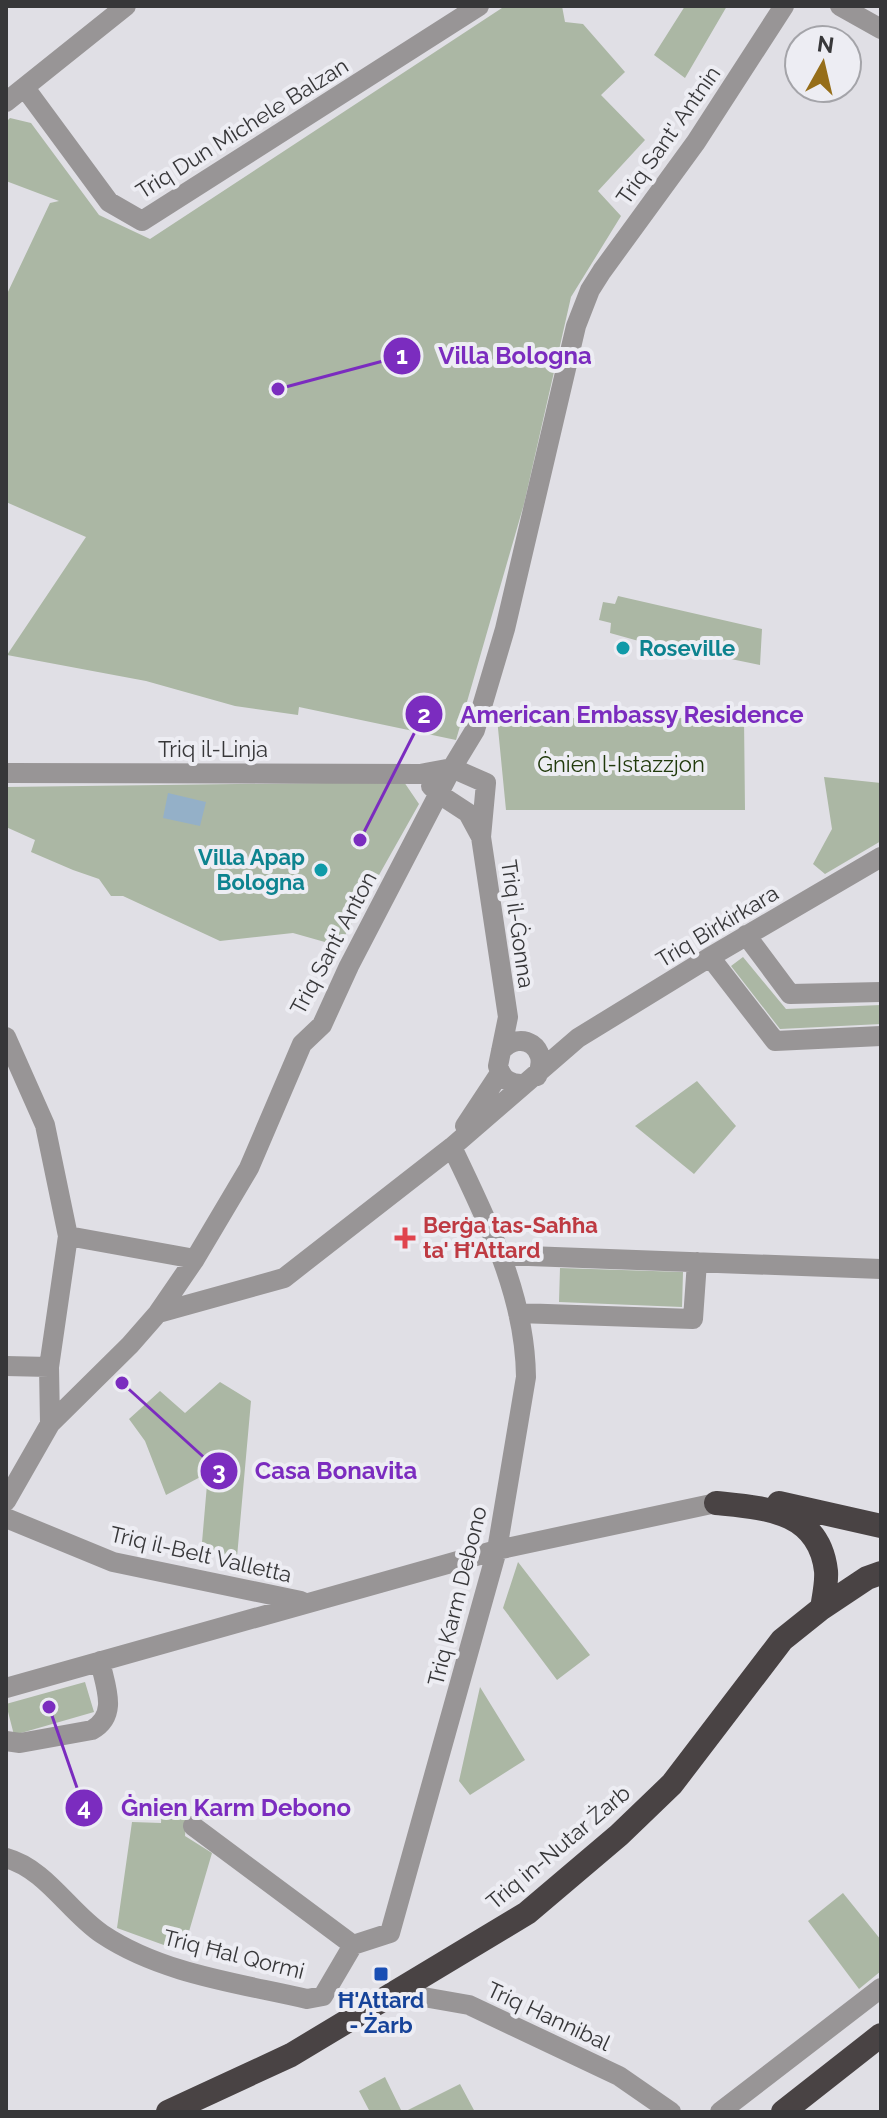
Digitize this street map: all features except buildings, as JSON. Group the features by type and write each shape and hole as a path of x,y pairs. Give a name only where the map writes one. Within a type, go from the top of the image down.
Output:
{"highway":[{"path":"716,1503 771,1501 881,1526"},
{"path":"716,1503 764,1508 789,1515 810,1532 822,1552 827,1573 822,1608"},
{"name":"Triq in-Nutar Żarb","path":"168,2112 291,2055 527,1913 619,1835 672,1784 782,1640 822,1608 867,1578 881,1573"},
{"path":"783,2112 881,2035"}],"street":[{"path":"6,102 126,6"},
{"name":"Triq Dun Michele Balzan","path":"25,88 109,202 142,221 479,6"},
{"name":"Triq Sant' Antnin","path":"590,290 696,142 784,6"},
{"path":"840,6 881,29"},
{"name":"Triq Sant' Anton","path":"6,1501 50,1424 130,1345 158,1313 195,1259 249,1168 302,1044 322,1025 349,966 475,730 505,629 576,326 590,290"},
{"name":"Triq il-Linja","path":"6,773 420,774 452,768"},
{"name":"Triq il-Ġonna","path":"452,768 486,783 481,837 508,1017 501,1051"},
{"path":"420,774 439,794"},
{"name":"Triq il-Ġonna","path":"439,794 468,813 481,837"},
{"name":"Triq Birkirkara","path":"158,1313 284,1278 452,1147 578,1038 881,857"},
{"path":"746,935 790,994 881,992"},
{"path":"710,957 775,1041 881,1036"},
{"name":"Triq il-Ġonna","path":"508,1017 530,1044"},
{"path":"6,1037 45,1125 68,1236 49,1367 50,1424"},
{"name":"Triq Birkirkara","path":"501,1051 509,1042 530,1044 578,1038"},
{"path":"501,1051 497,1059 500,1073 510,1083 530,1080 541,1062 530,1044"},
{"name":"Triq Birkirkara","path":"452,1147 500,1073"},
{"name":"Triq Karm Debono","path":"353,1945 390,1933 497,1550 526,1377 526,1350 502,1255 452,1147"},
{"path":"68,1236 195,1259"},
{"path":"502,1255 881,1269"},
{"path":"518,1313 693,1319 697,1262"},
{"path":"6,1366 49,1367"},
{"name":"Triq il-Belt Valletta","path":"6,1518 113,1562 304,1602 497,1550 716,1503"},
{"path":"6,1688 304,1602"},
{"path":"6,1741 20,1743 92,1730 102,1724 108,1714 109,1703 100,1661"},
{"path":"193,1826 353,1945"},
{"name":"Triq Ħal Qormi","path":"6,1858 32,1870 101,1934 149,1958 191,1973 307,1999 323,1996 353,1945"},
{"path":"720,2112 881,1988"},
{"name":"Triq Hannibal","path":"395,1992 469,2005 619,2076 671,2112"}],"green space":[{"path":"505,6 562,6 565,22 583,24 625,72 601,95 645,140 598,191 621,216 571,297 524,504 456,740 299,707 298,715 235,706 146,681 7,655 86,537 6,502 6,296 50,203 59,201 6,181 6,122 10,118 31,123 99,215 150,239"},
{"path":"685,6 727,6 685,78 654,55"},
{"path":"618,596 762,629 760,665 654,641 653,645 610,633 611,623 599,620 603,602 615,604"},
{"name":"Ġnien l-Istazzjon","path":"497,718 744,718 745,810 506,810"},
{"path":"824,777 881,783 881,841 825,874 813,864 832,829"},
{"path":"404,782 419,804 339,946 293,933 220,941 123,896 111,896 99,879 31,852 35,840 6,827 6,787"},
{"path":"743,957 786,1009 881,1005 881,1024 780,1029 731,966"},
{"path":"697,1081 736,1126 694,1174 635,1126"},
{"path":"560,1268 683,1272 682,1307 559,1302"},
{"path":"220,1382 251,1401 237,1557 201,1554 208,1473 166,1495 145,1441 129,1419 160,1391 185,1413"},
{"path":"518,1562 590,1655 557,1680 503,1608"},
{"path":"85,1682 94,1712 14,1735 6,1704"},
{"path":"480,1687 525,1760 470,1795 459,1781"},
{"path":"162,1807 187,1810 185,1836 212,1853 183,1952 117,1928 132,1822 161,1823"},
{"path":"843,1893 881,1940 881,1971 859,1989 808,1921"},
{"path":"385,2077 402,2112 370,2112 359,2091"},
{"path":"460,2084 475,2112 404,2112"}],"water":[{"path":"168,793 206,802 200,826 163,818"}],"place":[{"name":"Villa Bologna","path":"278,389"},
{"name":"Roseville","path":"623,648"},
{"name":"American Embassy Residence","path":"360,840"},
{"name":"Villa Apap Bologna","path":"321,870"},
{"name":"Berġa tas-Saħħa ta' Ħ'Attard","path":"405,1238"},
{"name":"Casa Bonavita","path":"122,1383"},
{"name":"Ġnien Karm Debono","path":"49,1707"},
{"name":"Ħ'Attard - Żarb","path":"381,1974"}]}
